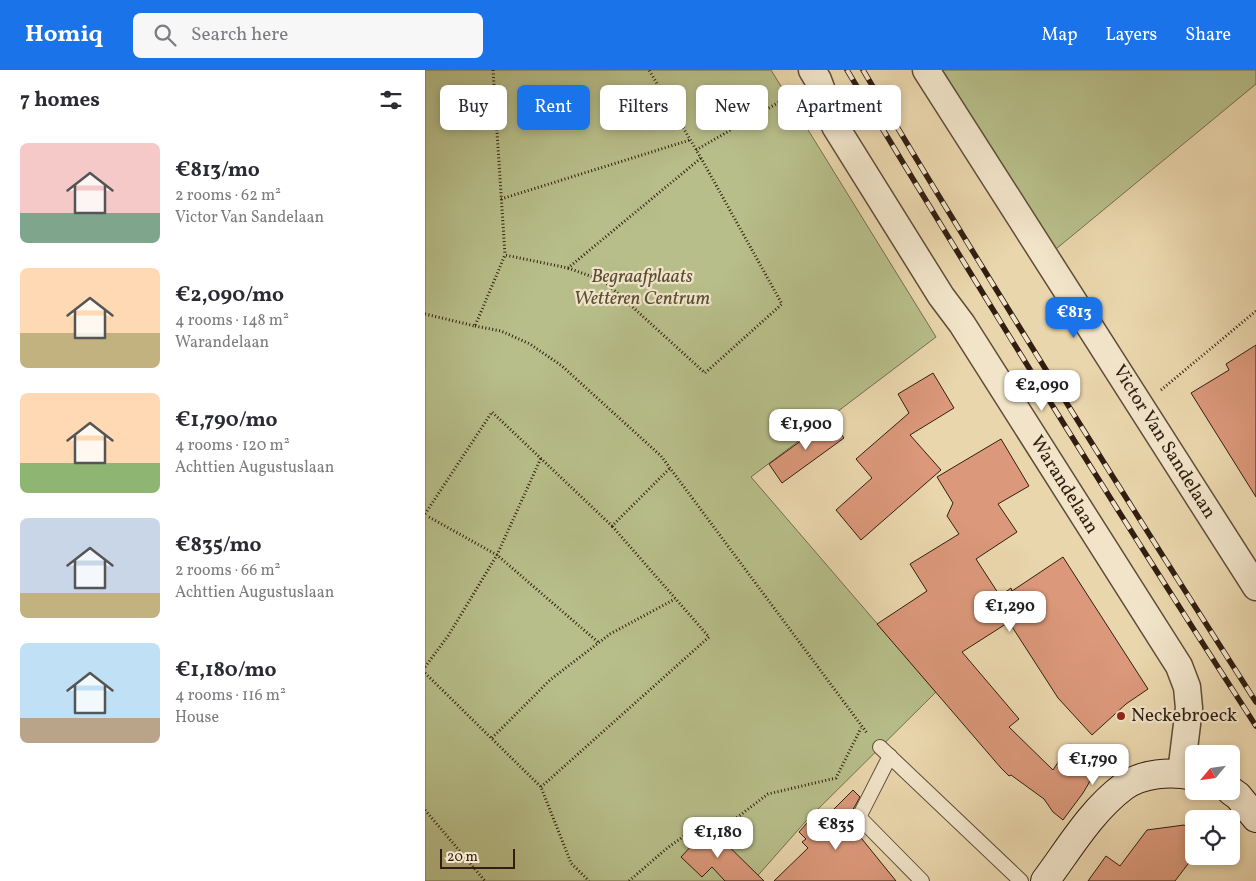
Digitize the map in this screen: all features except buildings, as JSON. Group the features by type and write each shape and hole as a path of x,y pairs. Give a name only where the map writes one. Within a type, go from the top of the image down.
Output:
{"main road":[{"path":"1045,881 1089,822 1124,786 1141,778 1160,774 1185,774"},
{"path":"1240,798 1256,818"}],"street":[{"name":"Victor Van Sandelaan","path":"926,70 1256,588"},
{"name":"Warandelaan","path":"815,75 835,126 941,296 963,324 1179,666 1187,687 1189,708 1188,745"}],"lane":[{"path":"923,881 859,817 885,752 1021,881"}],"path":[{"path":"475,326 505,255 493,70"},
{"path":"505,255 568,268 604,281 705,372 782,304 691,140 649,70"},
{"path":"696,150 815,75"},
{"path":"501,199 691,140"},
{"path":"568,268 701,158"},
{"path":"1141,406 1256,311"},
{"path":"425,314 501,331 530,344 562,366 661,456 861,728 885,752"},
{"path":"425,514 492,412 612,526 709,637 541,787"},
{"path":"425,667 448,636 497,555 541,458"},
{"path":"612,526 670,468"},
{"path":"429,517 497,555 599,643"},
{"path":"491,738 550,680 610,634 675,599"},
{"path":"425,673 541,787 571,863 589,881"},
{"path":"629,881 666,849 703,823 731,822 768,794 836,778 861,728"},
{"path":"425,810 485,881"}],"green space":[{"name":"Begraafplaats Wetteren Centrum","path":"425,70 771,70 780,85 778,85 778,130 808,130 936,337 751,477 936,692 806,821 753,881 425,881"},
{"path":"938,70 1256,70 1256,84 1056,249"}],"railway":[{"path":"847,70 1049,400 1256,726"},
{"path":"863,70 1057,388 1256,702"}],"place":[{"name":"Neckebroeck","path":"1121,716"}]}
